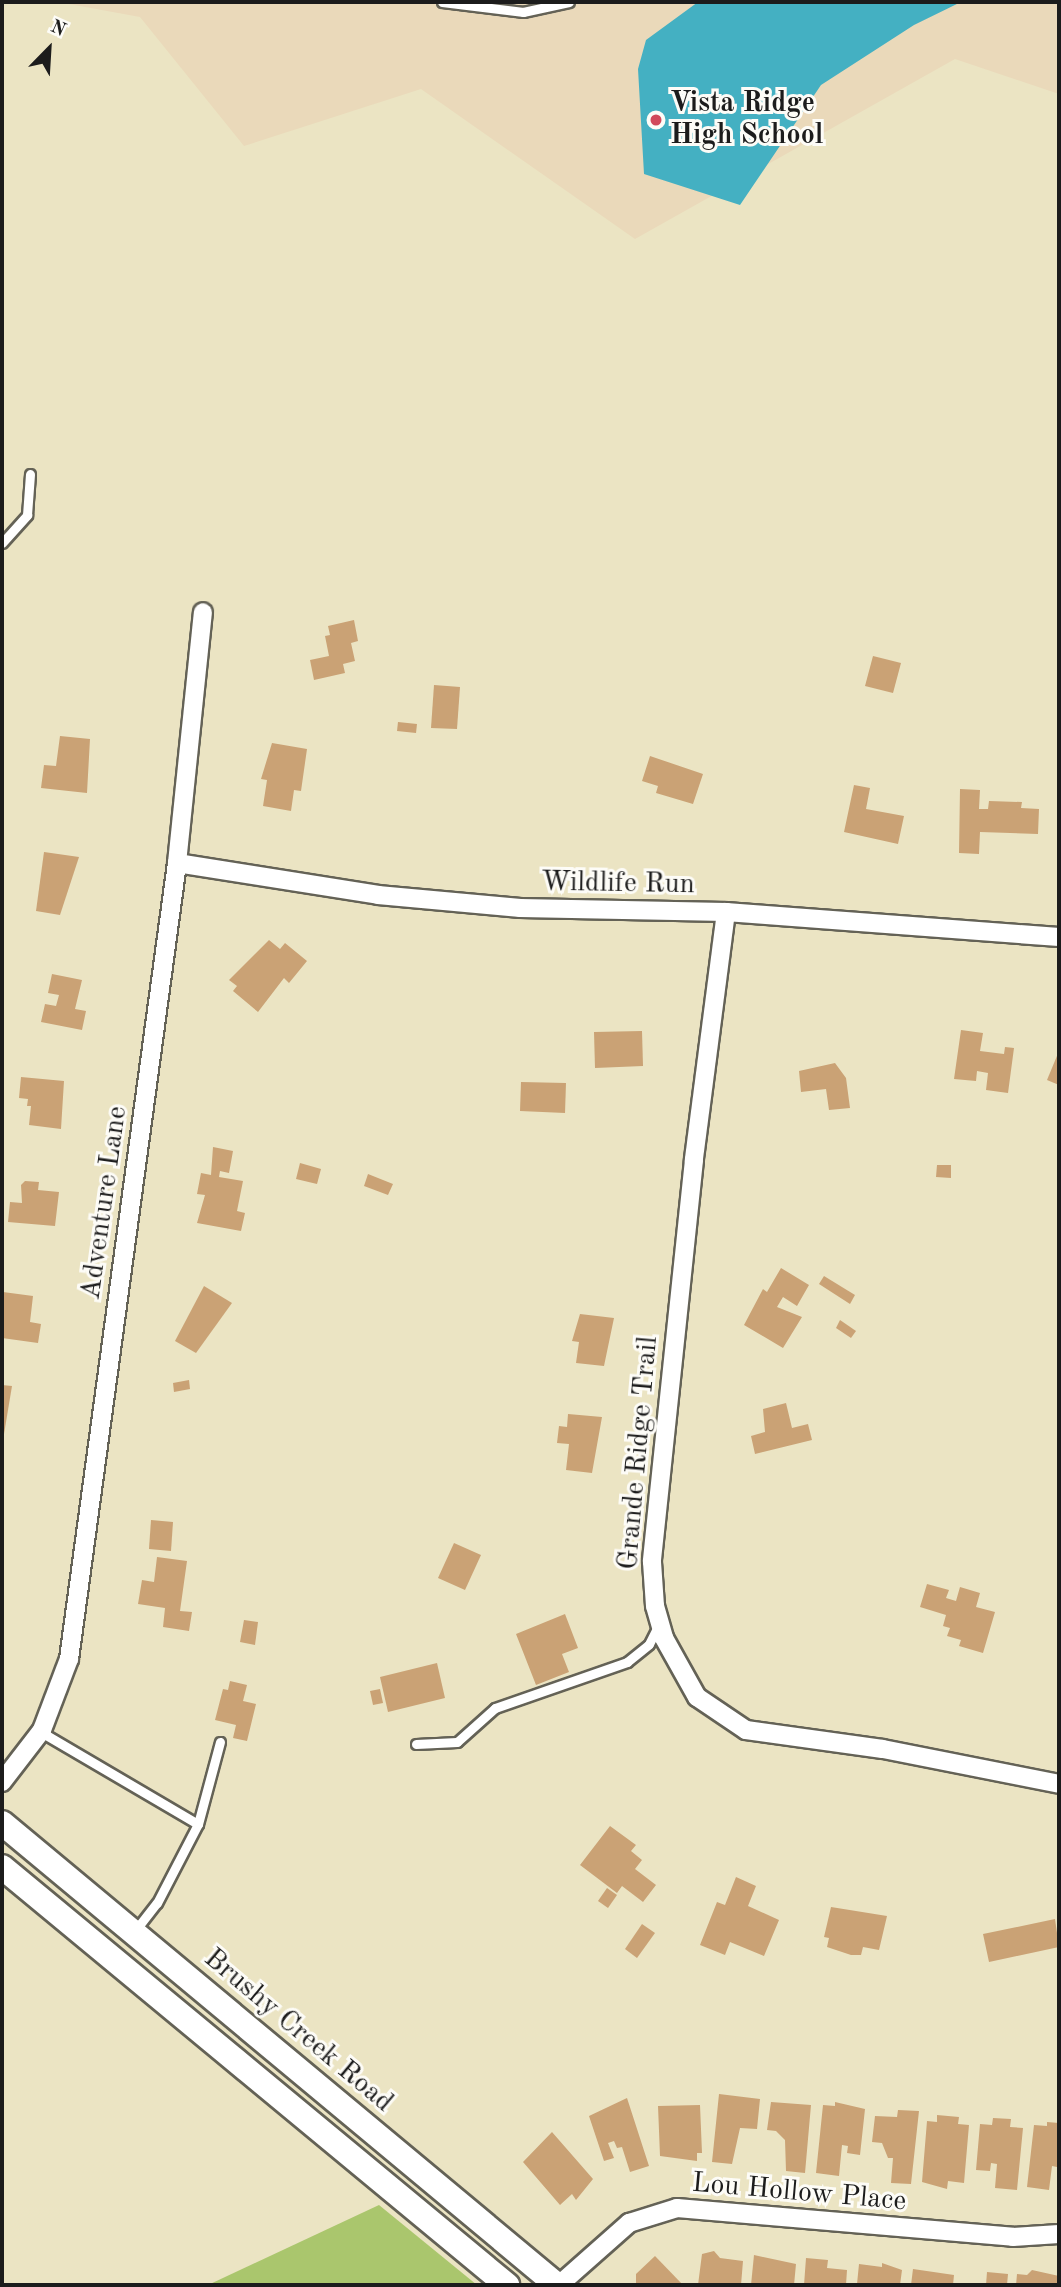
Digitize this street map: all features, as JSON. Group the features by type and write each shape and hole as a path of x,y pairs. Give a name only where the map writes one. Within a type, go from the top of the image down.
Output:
{"main road":[{"name":"Brushy Creek Road","path":"2,1823 558,2285"},
{"path":"2,1867 507,2285"}],"street":[{"name":"Adventure Lane","path":"2,1782 41,1732 69,1660 90,1523 177,863 203,612"},
{"name":"Wildlife Run","path":"177,863 378,895 520,908 726,912 1059,937"},
{"name":"Grande Ridge Trail","path":"726,912 694,1160 652,1562 660,1623 674,1662 697,1697 746,1730 883,1749 1059,1784"},
{"name":"Lou Hollow Place","path":"558,2285 578,2264 629,2223 677,2208 1013,2237 1059,2234"}],"lane":[{"path":"442,2 523,12 569,2"},
{"path":"2,543 27,515 30,474"},
{"path":"416,1744 457,1742 495,1708 627,1662 649,1644 660,1623"},
{"path":"41,1732 198,1824"},
{"path":"133,1933 157,1903 198,1824 220,1742"}],"shaded area":[{"name":"Vista Ridge High School","path":"58,2 1059,2 1059,94 955,59 635,239 421,89 244,146 140,17"}],"green space":[{"path":"379,2205 477,2285 208,2285"}],"water":[{"path":"698,2 961,2 914,25 821,85 740,205 644,174 638,69 646,40"}],"building":[{"path":"354,620 358,641 351,643 355,661 343,664 345,673 314,680 310,660 329,656 325,636 330,635 328,626"},
{"path":"873,656 901,663 893,693 865,686"},
{"path":"434,685 460,687 457,729 431,728"},
{"path":"398,722 417,724 416,733 397,731"},
{"path":"60,736 90,739 87,793 41,788 44,765 56,766"},
{"path":"272,743 307,749 301,791 294,790 291,811 263,806 267,780 261,779"},
{"path":"650,756 703,774 693,804 656,793 658,786 642,781"},
{"path":"854,785 870,788 866,809 904,816 898,844 844,832"},
{"path":"960,789 980,790 979,809 988,809 989,801 1022,802 1021,808 1039,809 1038,834 980,832 979,854 959,853"},
{"path":"44,852 79,857 60,915 36,911"},
{"path":"269,940 280,949 285,943 307,961 289,983 284,978 258,1012 233,991 237,986 229,980"},
{"path":"52,974 82,980 75,1009 86,1011 82,1030 41,1022 45,1004 56,1006 59,995 48,993"},
{"path":"961,1030 983,1033 980,1051 1004,1054 1005,1047 1014,1048 1008,1093 986,1090 988,1073 977,1071 976,1081 954,1079"},
{"path":"642,1031 643,1066 595,1068 594,1032"},
{"path":"1059,1051 1059,1085 1047,1080"},
{"path":"835,1063 846,1078 850,1108 829,1110 826,1089 801,1092 799,1071"},
{"path":"21,1077 64,1081 61,1129 29,1125 31,1106 27,1106 28,1099 19,1098"},
{"path":"521,1082 566,1083 565,1113 520,1111"},
{"path":"213,1147 233,1151 229,1173 220,1171 219,1177 243,1181 237,1211 245,1213 241,1231 197,1223 205,1195 197,1194 201,1173 211,1175"},
{"path":"300,1163 321,1169 317,1184 296,1179"},
{"path":"937,1165 951,1165 951,1178 936,1177"},
{"path":"368,1174 393,1184 388,1195 364,1186"},
{"path":"25,1181 39,1182 38,1190 59,1192 55,1226 8,1222 10,1202 22,1203 21,1185"},
{"path":"781,1268 809,1285 797,1306 783,1297 777,1307 802,1317 783,1348 744,1325 763,1289 767,1292"},
{"path":"824,1276 855,1295 850,1304 819,1284"},
{"path":"204,1286 232,1303 196,1353 175,1341"},
{"path":"3,1292 33,1296 30,1322 41,1324 38,1343 2,1338"},
{"path":"580,1314 614,1318 604,1366 576,1363 579,1342 572,1341"},
{"path":"840,1320 856,1331 851,1338 836,1328"},
{"path":"189,1380 190,1389 174,1392 173,1383"},
{"path":"2,1385 12,1386 4,1434 2,1434"},
{"path":"786,1403 792,1428 808,1424 812,1440 755,1454 751,1436 765,1432 763,1409"},
{"path":"568,1414 602,1417 592,1473 566,1470 569,1444 557,1443 559,1426 567,1427"},
{"path":"151,1520 173,1522 171,1551 149,1549"},
{"path":"454,1543 481,1555 465,1590 438,1578"},
{"path":"157,1557 187,1561 180,1611 192,1612 189,1631 163,1627 165,1608 138,1604 142,1580 154,1582"},
{"path":"927,1584 949,1590 946,1598 956,1601 960,1587 980,1593 976,1607 995,1612 983,1653 959,1646 961,1640 947,1636 950,1628 943,1626 946,1615 920,1607"},
{"path":"565,1614 578,1648 562,1654 569,1672 536,1685 516,1634"},
{"path":"244,1620 258,1622 255,1645 240,1642"},
{"path":"437,1663 445,1698 388,1712 380,1677"},
{"path":"230,1681 247,1685 243,1701 256,1704 247,1741 233,1738 236,1725 215,1720 223,1689 228,1690"},
{"path":"380,1689 383,1703 373,1705 370,1691"},
{"path":"610,1826 636,1845 631,1851 642,1860 635,1869 656,1885 643,1902 622,1886 617,1893 580,1865"},
{"path":"736,1877 756,1886 748,1906 779,1920 764,1956 730,1942 725,1955 700,1945 717,1902 725,1905"},
{"path":"607,1888 617,1895 608,1908 598,1901"},
{"path":"831,1907 887,1916 879,1950 863,1947 861,1955 851,1955 827,1947 829,1938 824,1937"},
{"path":"1055,1919 1059,1947 989,1962 983,1934"},
{"path":"642,1924 655,1933 637,1958 625,1949"},
{"path":"719,2094 760,2099 757,2129 740,2128 732,2164 712,2162"},
{"path":"627,2098 649,2166 630,2172 622,2147 617,2148 614,2141 608,2143 614,2158 604,2161 589,2116"},
{"path":"771,2102 811,2105 805,2173 786,2171 785,2140 776,2131 767,2130"},
{"path":"835,2102 865,2109 860,2155 847,2153 848,2146 842,2145 839,2176 816,2173 823,2105 835,2106"},
{"path":"700,2105 702,2153 697,2153 697,2161 660,2156 658,2106"},
{"path":"898,2110 919,2111 911,2184 891,2183 893,2158 888,2158 882,2143 872,2142 875,2116 897,2117"},
{"path":"937,2115 959,2117 958,2124 969,2125 964,2183 948,2181 947,2189 922,2182 927,2121 937,2122"},
{"path":"993,2118 1011,2119 1010,2127 1023,2128 1017,2190 995,2188 997,2164 991,2163 990,2171 976,2170 980,2124 992,2125"},
{"path":"1047,2122 1059,2123 1059,2174 1057,2167 1052,2166 1049,2190 1027,2187 1034,2125 1047,2126"},
{"path":"552,2132 593,2179 576,2200 572,2194 560,2205 523,2162"},
{"path":"714,2251 720,2258 743,2261 741,2285 698,2285 702,2254"},
{"path":"754,2255 796,2264 794,2285 751,2285"},
{"path":"655,2256 683,2285 636,2285 636,2274"},
{"path":"806,2258 828,2260 827,2268 847,2270 846,2285 804,2285"},
{"path":"882,2263 902,2270 900,2285 857,2284 859,2264 882,2267"},
{"path":"913,2269 954,2275 953,2285 911,2285"},
{"path":"1032,2270 1059,2276 1059,2285 1016,2285 1017,2274 1027,2275"},
{"path":"987,2272 1008,2274 1007,2285 986,2285"}],"place":[{"name":"Vista Ridge High School","path":"656,120"}]}
